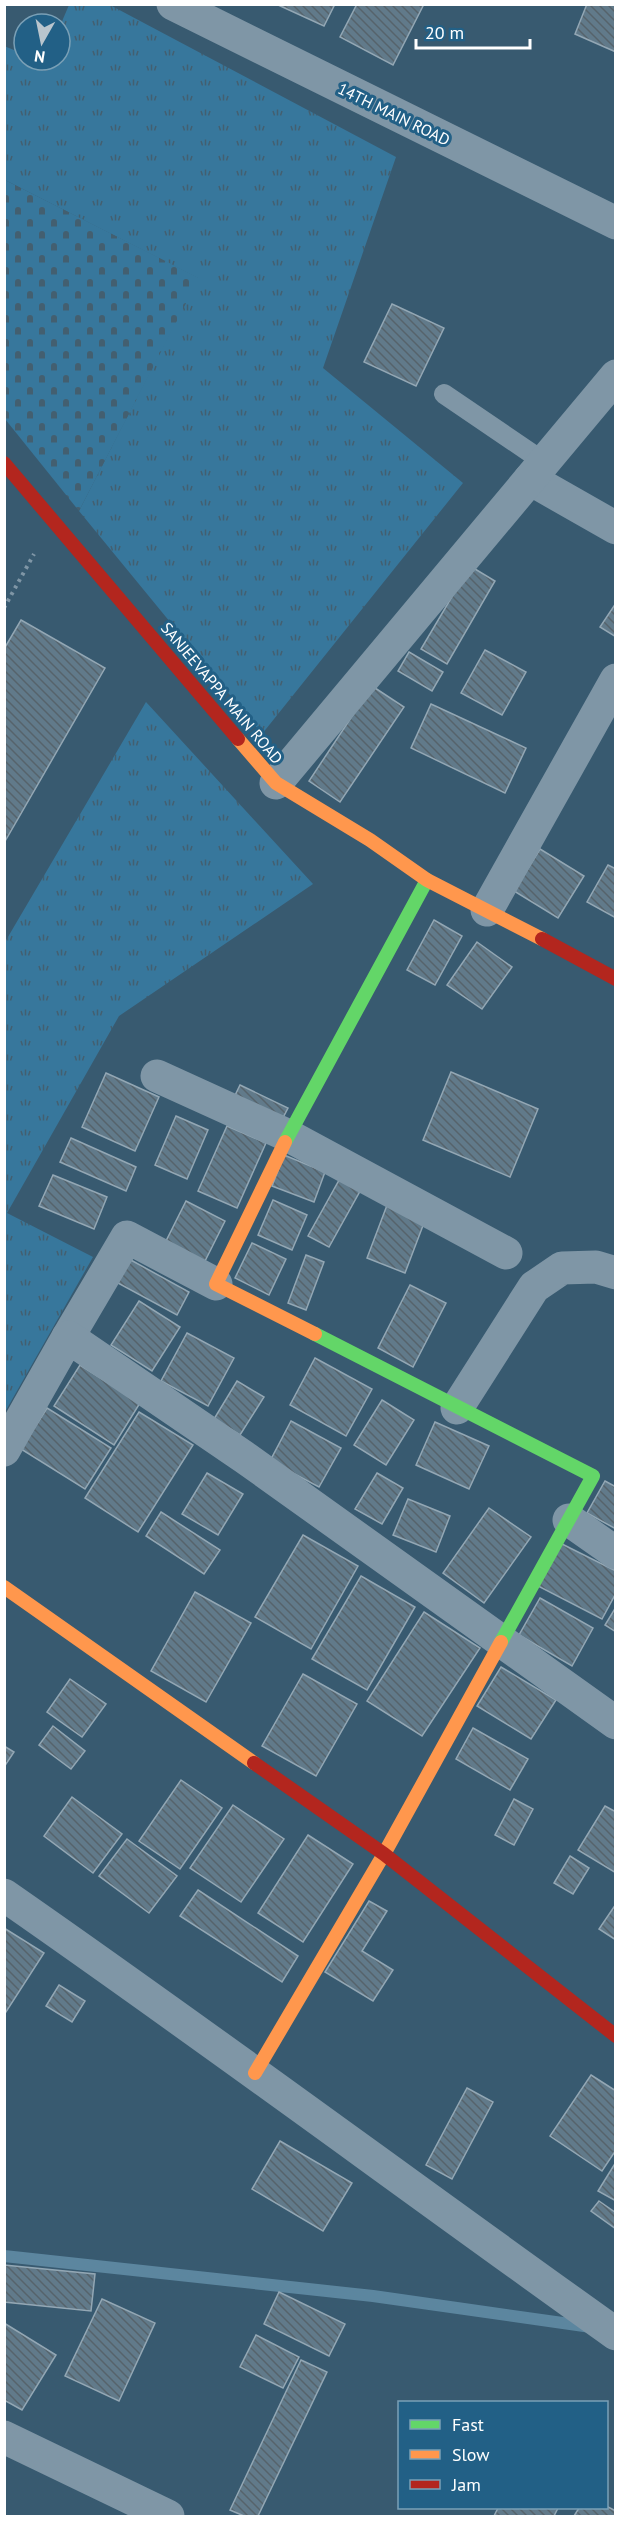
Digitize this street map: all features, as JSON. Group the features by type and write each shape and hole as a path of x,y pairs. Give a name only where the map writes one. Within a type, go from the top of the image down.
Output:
{"street":[{"name":"14TH MAIN ROAD","path":"173,4 221,15 615,223"},
{"path":"276,783 615,376"},
{"name":"SANJEEVAPPA MAIN ROAD","path":"4,463 276,783 370,840 427,880 615,979"},
{"path":"537,470 615,528"},
{"path":"487,910 615,680"},
{"path":"216,1284 262,1185 427,880"},
{"path":"157,1076 289,1136 507,1253"},
{"path":"4,1450 127,1237 593,1476 384,1854 255,2073"},
{"path":"457,1408 534,1287 562,1268 596,1267 615,1273"},
{"path":"68,1337 244,1457 615,1723"},
{"path":"568,1520 615,1553"},
{"path":"4,1587 384,1854 615,2036"},
{"path":"4,1894 191,2024 615,2334"},
{"path":"4,2437 168,2517"}],"lane":[{"path":"444,394 537,470"}],"path":[{"path":"4,608 52,519"}],"green space":[{"path":"69,5 110,5 396,157 323,368 463,483 262,734 79,511 198,278 5,180 4,46 12,49 12,72 72,72 72,12 66,12"},
{"path":"5,180 199,278 79,511 5,419"},
{"path":"146,702 313,884 119,1016 7,1213 93,1257 5,1412 5,942"}],"building":[{"path":"276,4 335,4 324,26"},
{"path":"357,4 424,4 393,65 340,37"},
{"path":"587,4 616,4 616,52 575,34"},
{"path":"392,304 444,328 416,386 364,362"},
{"path":"470,566 495,581 447,664 421,649"},
{"path":"616,603 616,637 600,627"},
{"path":"21,620 105,668 4,843 4,649"},
{"path":"485,650 526,672 502,715 461,693"},
{"path":"409,652 443,672 432,691 398,671"},
{"path":"372,686 404,707 340,802 309,781"},
{"path":"431,704 526,748 505,793 411,748"},
{"path":"540,849 584,876 558,918 514,891"},
{"path":"608,865 616,869 616,918 587,902"},
{"path":"434,920 462,936 435,985 407,970"},
{"path":"477,942 512,967 482,1009 447,985"},
{"path":"451,1072 538,1109 510,1177 423,1140"},
{"path":"106,1073 159,1097 135,1151 82,1127"},
{"path":"240,1085 288,1108 277,1129 230,1106"},
{"path":"176,1116 208,1130 187,1179 155,1165"},
{"path":"227,1126 266,1143 237,1208 198,1191"},
{"path":"71,1138 136,1167 126,1191 60,1162"},
{"path":"284,1155 325,1172 314,1202 272,1186"},
{"path":"343,1173 364,1184 329,1247 308,1236"},
{"path":"53,1175 107,1197 94,1229 39,1206"},
{"path":"273,1200 307,1215 292,1250 258,1235"},
{"path":"389,1200 427,1215 405,1273 367,1258"},
{"path":"186,1201 225,1221 200,1271 161,1251"},
{"path":"252,1243 286,1259 269,1295 235,1278"},
{"path":"306,1255 324,1262 306,1310 288,1303"},
{"path":"129,1259 189,1292 177,1315 116,1282"},
{"path":"410,1285 446,1303 413,1367 378,1348"},
{"path":"139,1301 180,1327 152,1371 111,1345"},
{"path":"187,1333 234,1358 208,1406 161,1381"},
{"path":"315,1358 372,1389 346,1436 290,1405"},
{"path":"80,1365 140,1403 114,1445 54,1406"},
{"path":"237,1381 264,1397 240,1435 214,1419"},
{"path":"382,1400 414,1420 386,1465 354,1445"},
{"path":"47,1408 111,1448 85,1489 21,1449"},
{"path":"139,1412 193,1445 138,1532 85,1498"},
{"path":"291,1421 341,1448 319,1487 270,1461"},
{"path":"435,1422 489,1446 469,1489 416,1465"},
{"path":"207,1473 243,1494 218,1535 182,1514"},
{"path":"377,1473 403,1488 382,1524 355,1509"},
{"path":"605,1481 616,1487 616,1529 587,1513"},
{"path":"408,1499 450,1516 436,1552 393,1535"},
{"path":"489,1508 531,1537 484,1603 443,1573"},
{"path":"161,1512 220,1550 204,1574 146,1536"},
{"path":"303,1535 358,1566 311,1649 255,1617"},
{"path":"558,1542 616,1571 616,1593 602,1619 536,1585"},
{"path":"361,1576 415,1607 367,1690 312,1659"},
{"path":"195,1592 251,1623 206,1702 151,1671"},
{"path":"540,1598 593,1628 572,1666 519,1635"},
{"path":"616,1607 616,1632 605,1625"},
{"path":"424,1612 480,1648 422,1736 367,1701"},
{"path":"501,1667 556,1700 531,1739 477,1706"},
{"path":"303,1674 357,1704 316,1776 262,1746"},
{"path":"70,1679 106,1704 82,1737 47,1712"},
{"path":"53,1726 85,1751 71,1769 39,1745"},
{"path":"473,1728 528,1759 510,1790 456,1759"},
{"path":"4,1746 14,1752 4,1767"},
{"path":"181,1780 222,1808 180,1869 139,1841"},
{"path":"72,1797 122,1834 93,1873 44,1836"},
{"path":"514,1799 533,1809 514,1845 495,1835"},
{"path":"233,1805 284,1839 241,1902 190,1868"},
{"path":"605,1806 616,1812 616,1873 578,1850"},
{"path":"308,1835 353,1864 303,1942 258,1913"},
{"path":"127,1839 177,1876 149,1913 99,1876"},
{"path":"570,1856 589,1868 573,1894 554,1883"},
{"path":"198,1890 298,1956 282,1982 180,1916"},
{"path":"369,1901 387,1911 362,1951 393,1970 373,2001 325,1972"},
{"path":"616,1904 616,1940 599,1929"},
{"path":"4,1928 44,1953 4,2015"},
{"path":"59,1985 85,2001 72,2022 46,2006"},
{"path":"591,2075 616,2091 616,2150 602,2171 550,2136"},
{"path":"467,2088 493,2102 452,2179 426,2165"},
{"path":"280,2141 352,2183 323,2231 252,2189"},
{"path":"616,2162 616,2201 598,2191"},
{"path":"599,2201 616,2213 616,2229 591,2211"},
{"path":"4,2265 95,2274 91,2311 4,2302"},
{"path":"279,2292 345,2324 329,2356 264,2324"},
{"path":"102,2299 155,2323 119,2401 65,2376"},
{"path":"4,2323 56,2355 22,2410 4,2400"},
{"path":"256,2335 299,2357 283,2388 240,2367"},
{"path":"301,2360 327,2372 258,2516 244,2516 230,2510"},
{"path":"608,2507 616,2511 616,2516 574,2516 578,2509 608,2509"},
{"path":"498,2509 558,2509 554,2516 494,2516"}],"waterway":[{"path":"4,2256 373,2296 591,2327"}],"traffic: fast":[{"path":"285,1142 427,880"},
{"path":"315,1334 593,1476 501,1642"}],"traffic: slow":[{"path":"238,739 276,783 370,840 427,880 542,939"},
{"path":"285,1142 216,1284 315,1334"},
{"path":"4,1587 254,1763"},
{"path":"255,2073 384,1854 501,1642"}],"traffic: jam":[{"path":"4,463 238,739"},
{"path":"542,939 616,979"},
{"path":"254,1763 384,1854 616,2036"}]}
